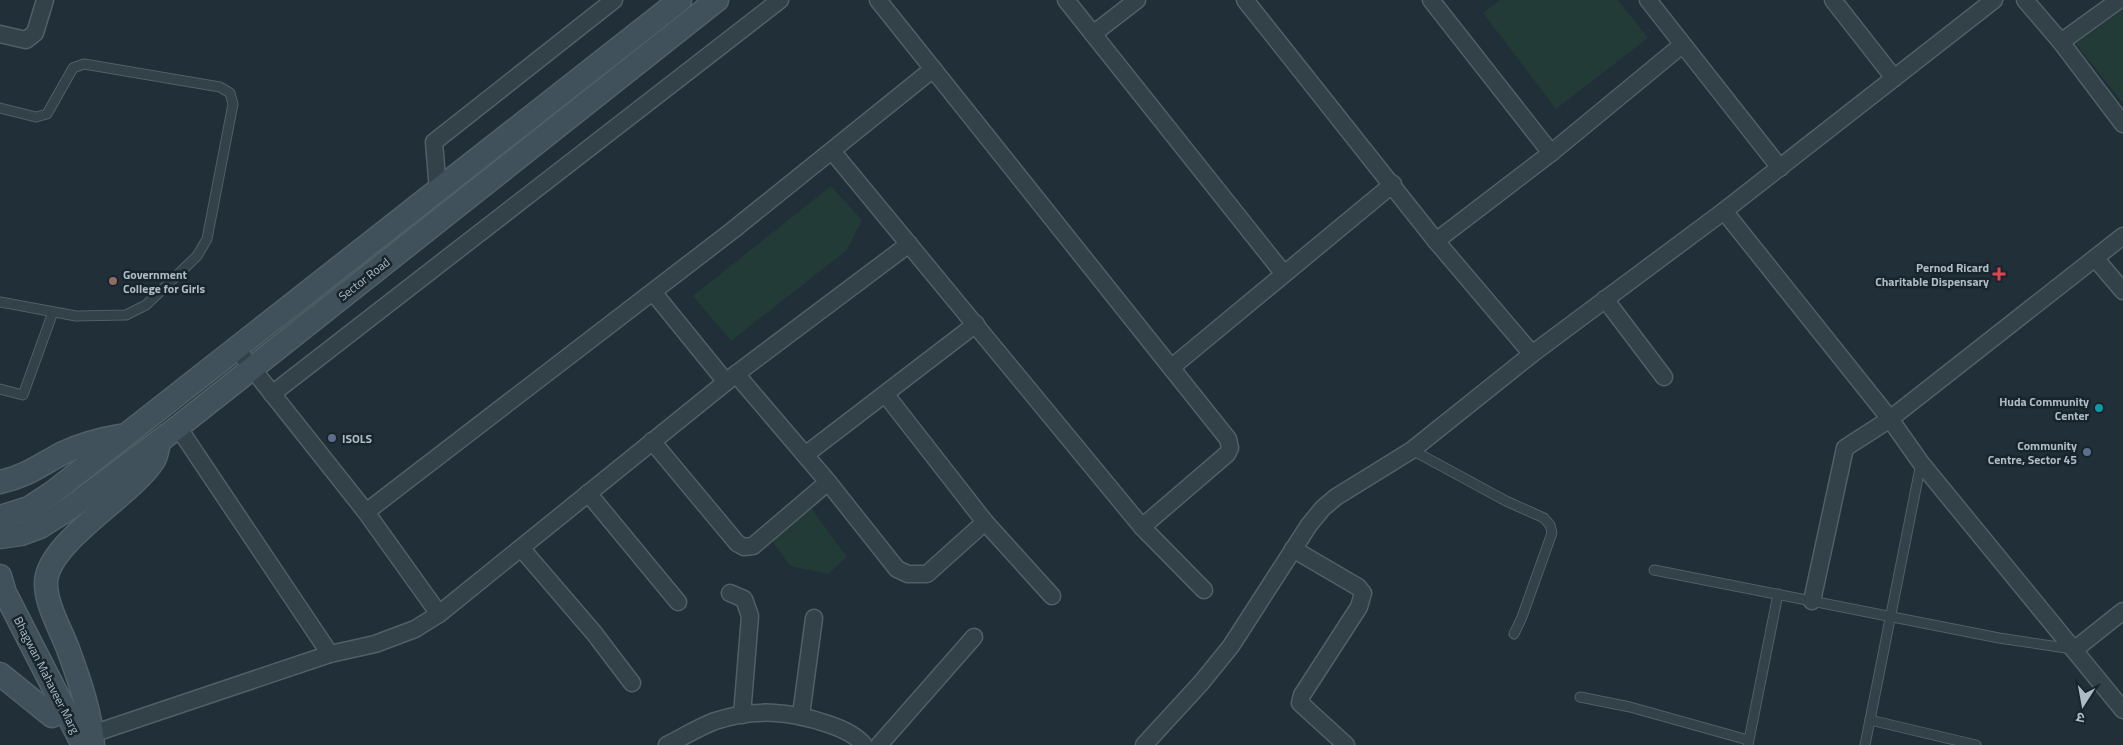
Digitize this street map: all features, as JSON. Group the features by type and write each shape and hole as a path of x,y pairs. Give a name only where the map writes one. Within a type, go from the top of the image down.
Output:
{"main road":[{"name":"Sector Road","path":"0,517 29,508 126,436 680,0"},
{"name":"Sector Road","path":"0,537 21,534 40,528 70,508 717,0"},
{"path":"89,741 82,690 49,596 46,577 66,544 113,502 155,460 169,432"},
{"path":"0,482 19,478 64,452 104,439 126,436"},
{"name":"Bhagwan Mahaveer Marg","path":"0,576 5,592 89,741"},
{"name":"Bhagwan Mahaveer Marg","path":"0,614 66,745"},
{"path":"0,674 52,716"}],"street":[{"path":"0,34 26,40 35,33 45,0"},
{"path":"438,191 434,142 614,0"},
{"path":"272,394 780,0"},
{"path":"878,0 1225,433 1230,448 1227,454 1142,527"},
{"path":"1066,0 1284,274"},
{"path":"1093,34 1137,0"},
{"path":"1245,0 1393,184 1436,241 1532,354"},
{"path":"1431,0 1551,153"},
{"path":"1648,0 1780,168"},
{"path":"1833,0 1894,78"},
{"path":"1144,745 1202,682 1231,646 1309,525 1323,508 1336,497 1412,450 1532,354 1724,211 1994,0"},
{"path":"2025,0 2061,42 2123,124"},
{"path":"2061,42 2119,0"},
{"path":"1436,241 1551,153 1682,45"},
{"path":"366,512 653,292 933,69"},
{"path":"832,151 1142,527 1204,590"},
{"path":"1172,367 1393,184"},
{"path":"1724,211 1890,419 1920,463 2123,710"},
{"path":"1812,601 1844,448 1890,419 2123,236"},
{"path":"89,741 330,654 383,641 415,629 439,614 731,378 909,244"},
{"path":"2095,258 2123,291"},
{"path":"653,292 731,378 805,455 897,569 908,574 928,574 985,522"},
{"path":"1606,299 1664,377"},
{"path":"805,455 886,395 976,324"},
{"path":"236,348 366,512 439,614"},
{"path":"886,395 985,522 1052,596"},
{"path":"169,432 330,654"},
{"path":"652,441 736,543 744,547 753,546 828,482"},
{"path":"588,492 678,602"},
{"path":"521,548 594,633 632,683"},
{"path":"1293,549 1358,587 1363,594 1359,607 1302,695 1300,703 1346,745"},
{"path":"730,593 744,599 750,616 742,715"},
{"path":"2074,650 2123,611"},
{"path":"800,715 814,618"},
{"path":"879,745 974,637"},
{"path":"667,745 715,721 751,713 800,715 838,728 860,740 864,745"}],"lane":[{"path":"0,108 36,117 47,114 73,68 84,64 220,87 230,93 233,104 208,239 197,256 146,305 126,315 76,316 0,302"},
{"path":"0,389 23,395 53,312"},
{"path":"1412,450 1506,501 1544,518 1550,525 1552,533 1522,618 1514,634"},
{"path":"1865,745 1920,463"},
{"path":"1654,570 1999,638 2074,650"},
{"path":"1580,697 1647,711 1748,743 1778,594"},
{"path":"1870,720 1976,745"}],"green space":[{"path":"1500,0 1618,0 1648,38 1556,109 1483,13"},
{"path":"2123,9 2123,103 2076,44"},
{"path":"831,186 862,220 847,250 731,341 693,296"},
{"path":"811,508 847,557 828,574 790,566 767,534"}],"place":[{"name":"Pernod Ricard Charitable Dispensary","path":"1999,274"},
{"name":"Government College for Girls","path":"113,281"},
{"name":"Huda Community Center","path":"2099,408"},
{"name":"ISOLS","path":"332,438"},
{"name":"Community Centre, Sector 45","path":"2087,452"}]}
